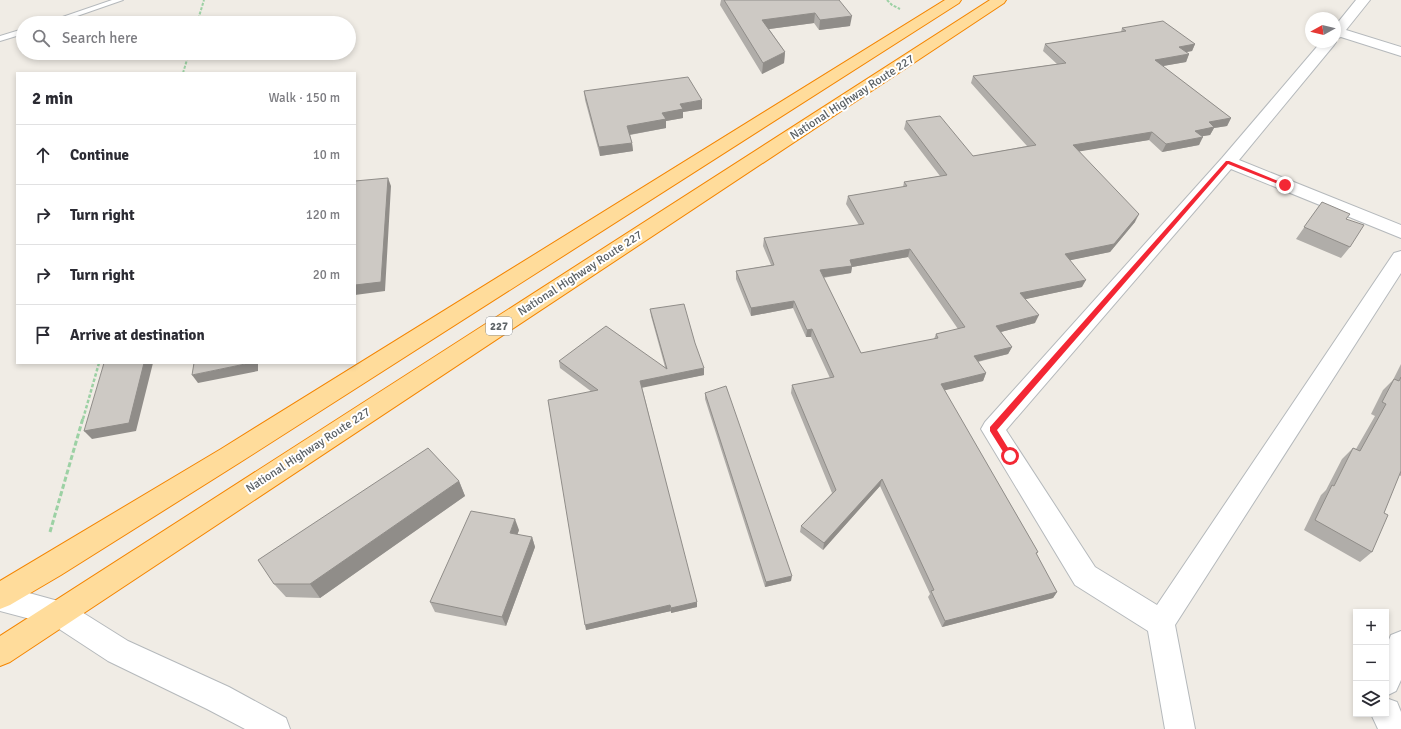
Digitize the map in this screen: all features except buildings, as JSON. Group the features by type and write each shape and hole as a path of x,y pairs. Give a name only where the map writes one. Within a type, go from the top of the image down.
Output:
{"highway":[{"path":"0,597 52,566 954,0"},
{"name":"National Highway Route 227","path":"0,652 999,0"}],"street":[{"path":"1341,28 1363,0"},
{"path":"1341,39 1401,52"},
{"path":"1161,622 1085,576 993,429 1228,162 1325,48"},
{"path":"1228,162 1401,232"},
{"path":"1180,729 1161,622 1401,258"},
{"path":"0,597 59,613 118,651 218,698 275,729"},
{"path":"1389,674 1401,645"},
{"path":"1388,717 1393,729"}],"lane":[{"path":"70,16 119,0"},
{"path":"0,39 16,33"}],"path":[{"path":"199,16 204,0"},
{"path":"183,72 186,60"},
{"path":"52,566 49,537 99,364"}],"route":[{"path":"1010,456 993,429 1228,162 1285,185"}]}
